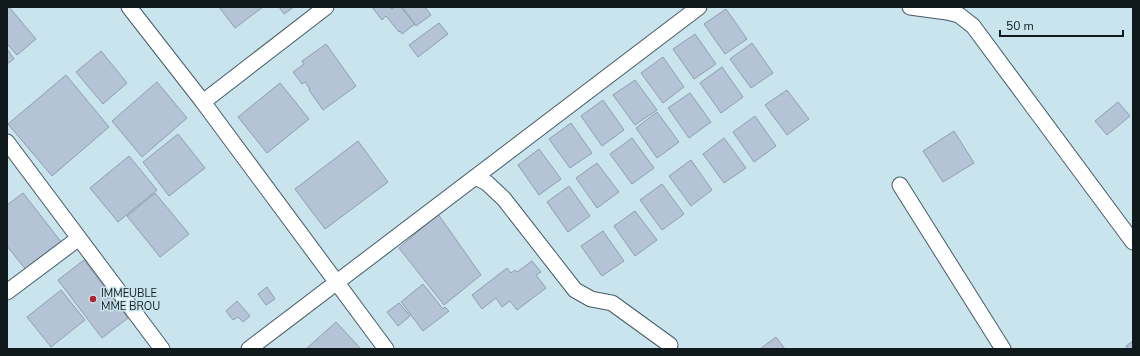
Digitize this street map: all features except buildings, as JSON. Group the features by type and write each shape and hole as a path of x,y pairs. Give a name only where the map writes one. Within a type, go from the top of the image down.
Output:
{"street":[{"path":"129,7 203,102 386,349"},
{"path":"203,102 326,7"},
{"path":"249,349 699,7"},
{"path":"910,7 959,15 973,26 1133,242"},
{"path":"7,142 162,349"},
{"path":"475,177 487,183 504,199 575,290 591,299 612,303 670,345"},
{"path":"900,185 1003,349"},
{"path":"7,292 79,238"}],"place":[{"name":"IMMEUBLE MME BROU","path":"93,299"}]}
